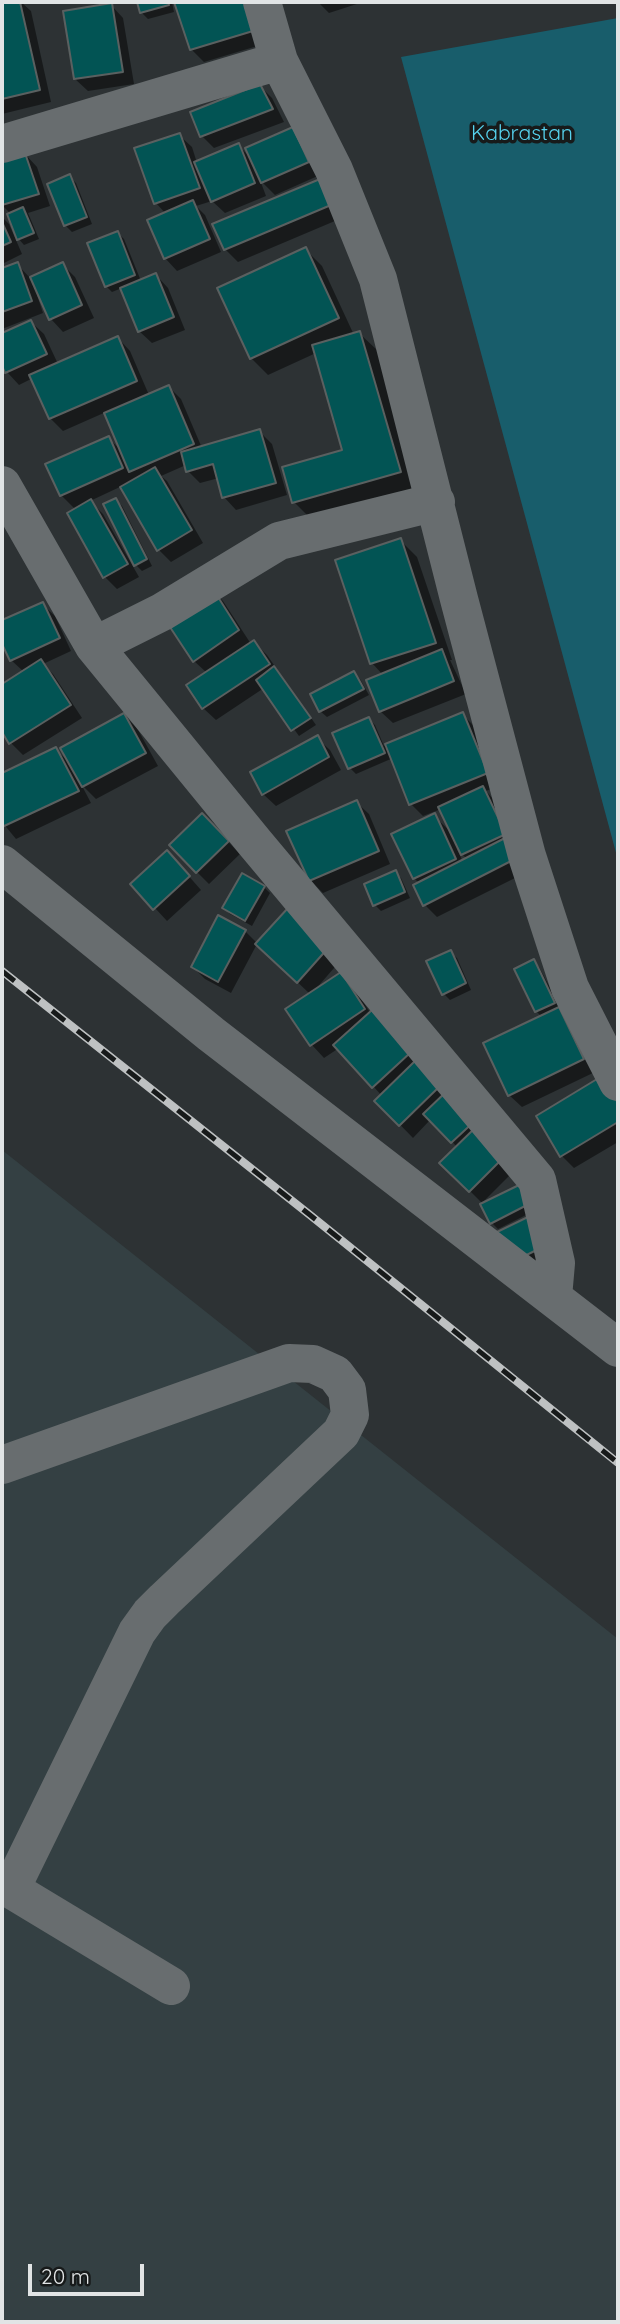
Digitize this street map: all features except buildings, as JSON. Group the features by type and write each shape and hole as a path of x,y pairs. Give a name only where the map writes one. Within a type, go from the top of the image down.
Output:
{"street":[{"path":"261,2 279,61 334,170 378,279 527,856 570,988 618,1082"},
{"path":"2,144 279,61"},
{"path":"2,485 94,646 537,1180 556,1263 553,1297"},
{"path":"94,646 162,612 279,541 436,502"},
{"path":"2,864 211,1034 618,1348"},
{"path":"2,1465 289,1363 313,1364 335,1374 347,1391 350,1415 341,1433 157,1607 137,1632 6,1887 171,1986"}],"shaded area":[{"path":"2,1150 618,1639 618,2322 2,2322"}],"green space":[{"name":"Kabrastan","path":"618,18 618,860 401,57"}],"railway":[{"path":"2,971 618,1463"}]}
